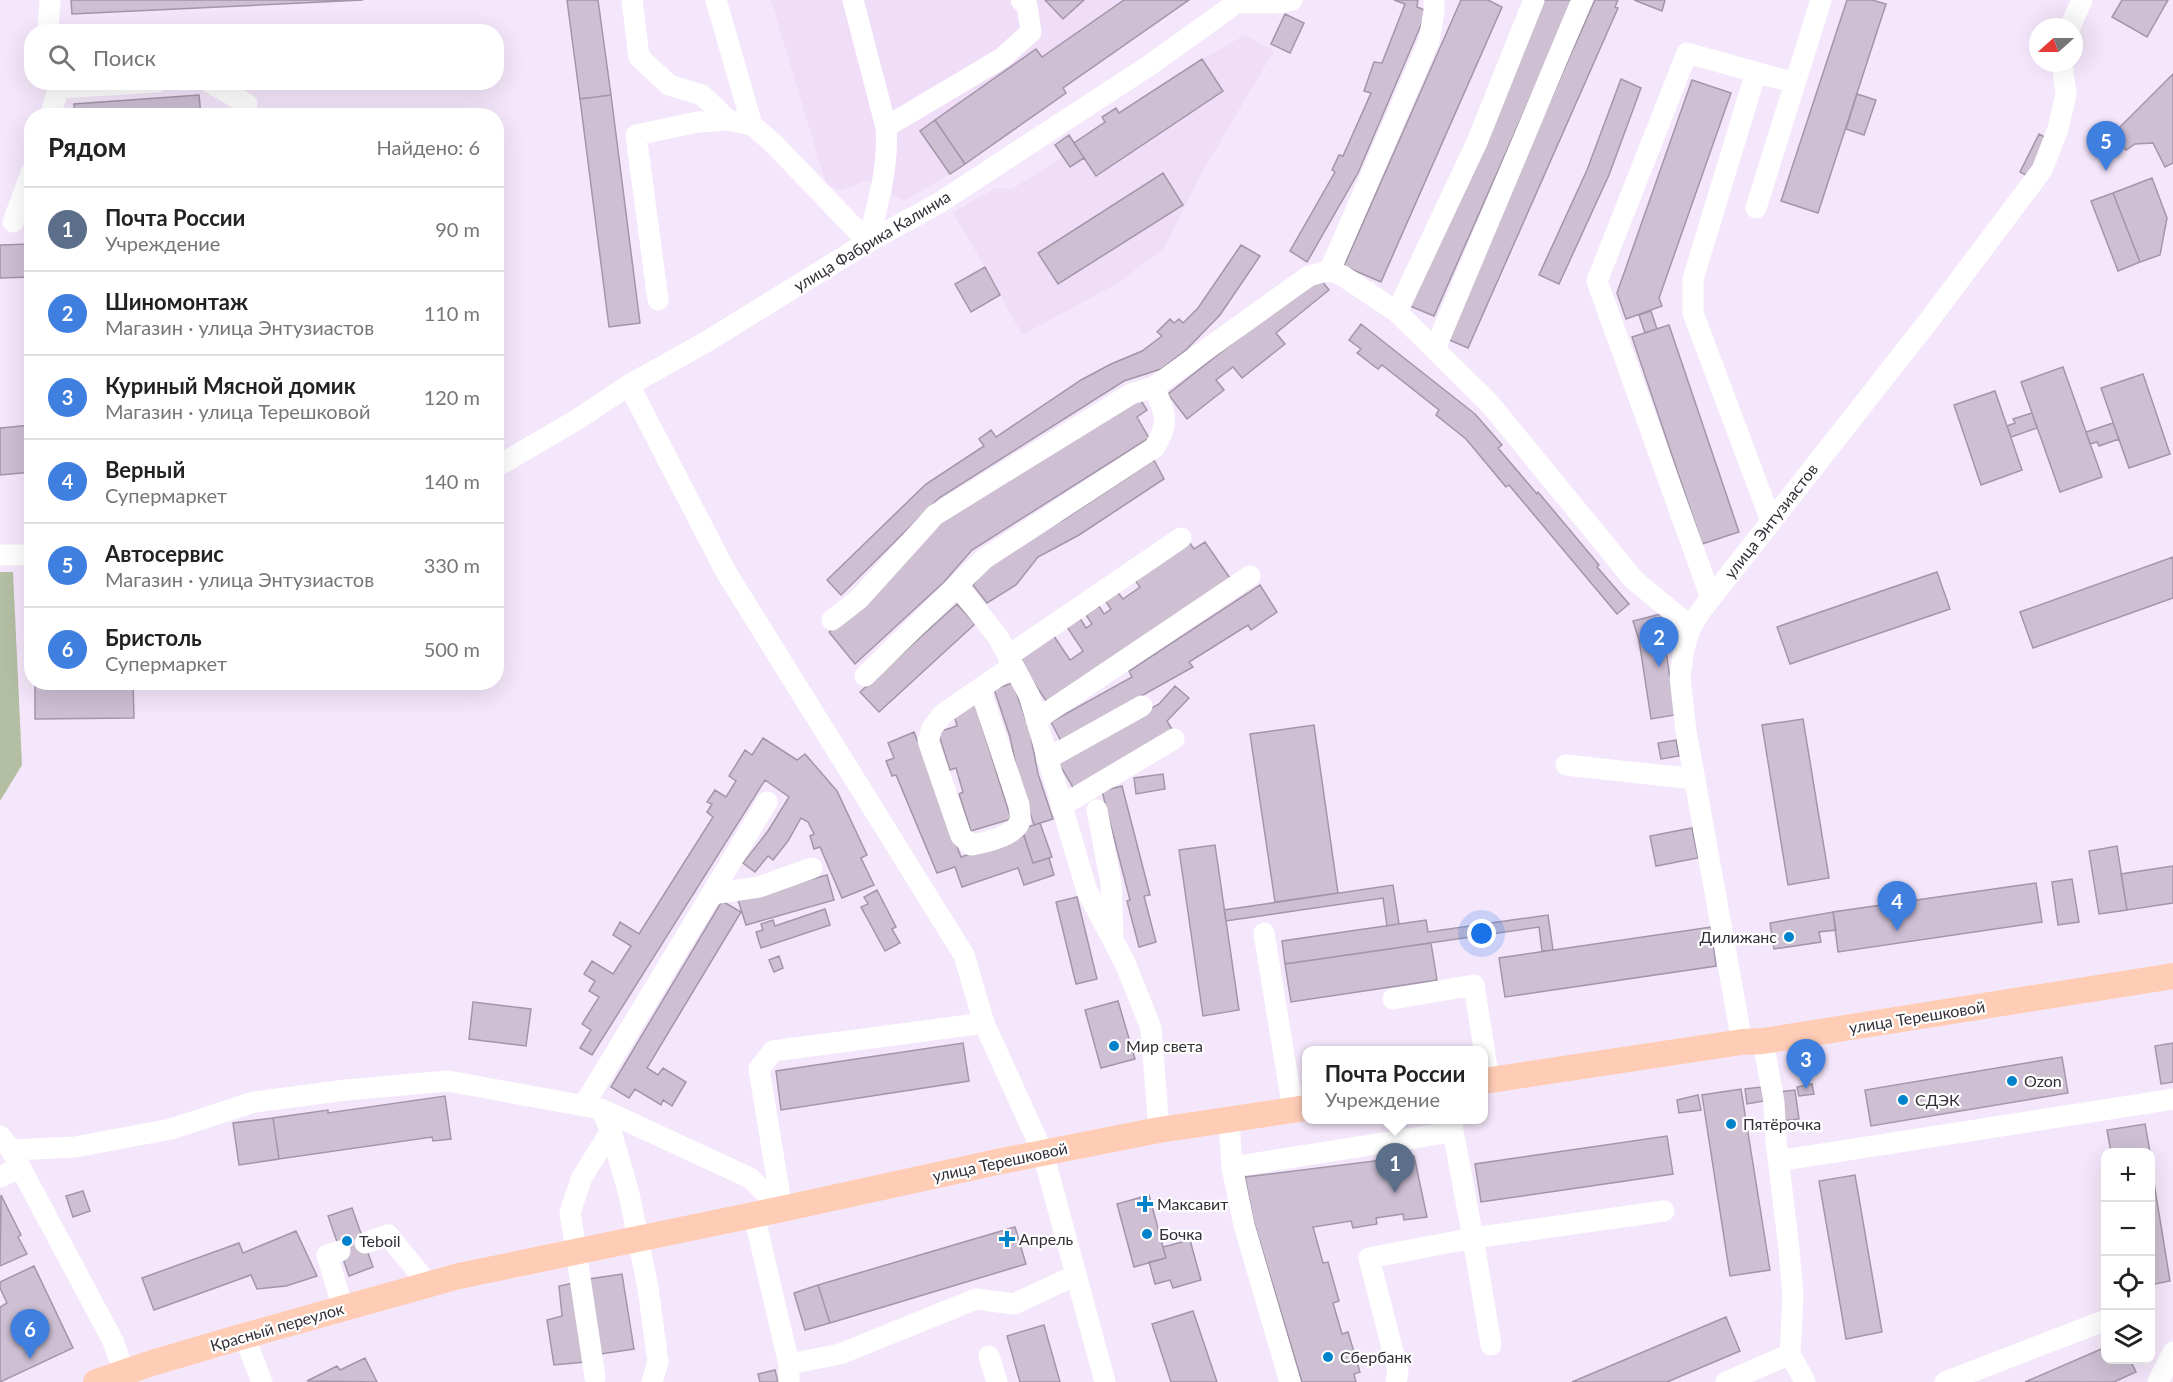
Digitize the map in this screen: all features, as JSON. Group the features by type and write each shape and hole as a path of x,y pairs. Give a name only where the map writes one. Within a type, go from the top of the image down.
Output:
{"main road":[{"name":"улица Терешковой","path":"1488,1080 1753,1042 2173,976"},
{"name":"улица Терешковой","path":"459,1276 1043,1153 1159,1130 1300,1109"},
{"name":"Красный переулок","path":"96,1382 244,1336 459,1276"}],"street":[{"path":"48,24 50,0"},
{"path":"632,0 639,57 669,85 702,95 728,120"},
{"path":"716,0 752,126"},
{"path":"853,0 886,127 887,142 882,188 868,242"},
{"path":"886,127 1002,58 1031,32 1027,6 1021,0"},
{"path":"1230,3 1280,3 1292,0"},
{"path":"1330,270 1429,41 1434,0"},
{"path":"1397,312 1477,142 1534,0"},
{"path":"1435,349 1582,0"},
{"path":"1756,208 1821,0"},
{"path":"2074,18 2082,0"},
{"name":"улица Фабрика Калиниа","path":"504,462 868,242 939,203 1150,65 1230,3"},
{"path":"1711,598 1597,281 1687,53 1795,83"},
{"path":"1756,72 1693,279 1693,313 1771,521"},
{"name":"улица Энтузиастов","path":"1790,1354 1793,1296 1774,1102 1753,1042 1695,779 1686,731 1680,678 1684,648 1691,627 1711,598 1927,323 2042,170 2058,129 2066,94 2063,72"},
{"path":"52,108 57,90"},
{"path":"223,90 247,104"},
{"path":"658,300 636,135 698,122 728,120 752,126 773,143 868,242"},
{"path":"15,220 24,194"},
{"path":"832,620 859,599 935,515 1131,394 1154,387 1309,276 1330,270 1343,276 1397,312 1435,349 1490,404 1634,580 1691,627"},
{"path":"629,385 726,572 964,955 984,1023 1043,1153 1106,1382"},
{"path":"865,676 984,559 1154,448 1164,433 1166,415 1154,387"},
{"path":"980,689 1019,805 1020,820 1015,830 985,843 972,844 961,836 928,741 932,728 943,714 980,689 1011,661 1181,538"},
{"path":"0,555 24,555"},
{"path":"1036,720 1250,576"},
{"path":"957,585 998,637 1029,696 1087,891 1125,963 1151,1029 1159,1130"},
{"path":"1047,759 1142,706"},
{"path":"1061,806 1174,739"},
{"path":"1566,765 1695,779"},
{"path":"593,1107 712,894 767,802"},
{"path":"1097,810 1110,883 1113,940"},
{"path":"712,894 759,887 812,868"},
{"path":"1264,933 1300,1109"},
{"path":"1393,999 1474,985 1482,1046"},
{"path":"782,1209 759,1069 773,1051 984,1023"},
{"path":"10,1151 75,1147 171,1129 254,1102 346,1090 448,1081 593,1107 750,1178 782,1209"},
{"path":"1778,1161 2173,1099"},
{"path":"593,1107 611,1131 629,1194 648,1288 658,1362 652,1382"},
{"path":"1229,1120 1232,1167 1244,1225 1290,1382"},
{"path":"1232,1167 1451,1126 1491,1345"},
{"path":"595,1377 570,1212 582,1177 611,1131"},
{"path":"0,1178 10,1151"},
{"path":"10,1151 112,1341 124,1372"},
{"path":"1396,1382 1398,1371 1369,1258 1473,1238 1664,1211"},
{"path":"754,1215 789,1373 976,1299 1014,1304 1076,1275"},
{"path":"365,1243 388,1235 429,1285"},
{"path":"340,1251 327,1255 343,1308"},
{"path":"1945,1382 2101,1322"},
{"path":"244,1336 262,1382"},
{"path":"2158,1382 2173,1352"},
{"path":"1726,1382 1790,1354 1805,1382"},
{"path":"989,1356 997,1382"}],"shaded area":[{"path":"771,0 1189,0 1064,88 1066,93 950,174 904,201 869,180 841,190 826,184"},
{"path":"1245,35 1274,51 1201,174 1164,248 1118,283 1022,335 953,213 995,188 1012,189 1062,157 1055,145 1069,135 1074,142 1105,122 1116,108 1120,113 1202,59"}],"green space":[{"path":"0,572 13,572 22,765 0,801"}],"building":[{"path":"71,0 363,0 72,14"},
{"path":"567,0 598,0 611,95 580,99"},
{"path":"1045,0 1084,0 1063,19"},
{"path":"1124,0 1189,0 1063,88 1066,93 965,164 935,120 1036,49 1042,57"},
{"path":"1394,0 1418,0 1417,7 1427,11 1358,173 1307,262 1290,251 1335,172 1332,170 1339,155 1343,156 1371,93 1364,91 1374,62 1382,63 1405,4"},
{"path":"1461,0 1488,0 1502,7 1381,282 1344,266"},
{"path":"1544,0 1573,0 1434,316 1410,306"},
{"path":"1595,0 1618,0 1615,7 1618,8 1468,348 1445,338"},
{"path":"1634,0 1665,0 1662,11"},
{"path":"1847,0 1872,0 1886,4 1818,213 1781,201"},
{"path":"2122,0 2168,0 2147,37 2112,17"},
{"path":"1285,14 1304,23 1290,53 1271,44"},
{"path":"1202,59 1223,91 1096,176 1074,143 1105,122 1102,117 1116,108 1119,113"},
{"path":"2173,74 2173,163 2165,167 2153,143 2135,144 2126,150 2113,134"},
{"path":"1621,79 1641,88 1609,175 1559,284 1539,275 1587,170"},
{"path":"1692,80 1731,93 1659,298 1662,306 1626,319 1617,293"},
{"path":"1857,94 1876,100 1864,135 1846,129"},
{"path":"199,95 200,108 74,108 74,104"},
{"path":"611,95 640,323 609,327 580,99"},
{"path":"935,120 965,164 950,174 920,131"},
{"path":"2039,134 2050,140 2031,178 2020,172"},
{"path":"1069,135 1084,158 1070,167 1055,145"},
{"path":"1163,173 1183,205 1058,284 1038,253"},
{"path":"2152,178 2167,218 2160,255 2140,262 2113,193"},
{"path":"2113,193 2140,262 2118,271 2091,201"},
{"path":"24,244 24,277 0,278 0,245"},
{"path":"1241,245 1260,256 1220,315 1186,350 1161,369 1124,381 939,498 841,595 827,580 926,484 984,446 979,439 991,430 996,437 1081,380 1142,351 1162,336 1157,332 1170,319 1174,323 1179,319 1183,323 1198,308"},
{"path":"985,267 1000,295 971,312 955,284"},
{"path":"1318,276 1329,290 1276,333 1285,344 1242,378 1233,367 1216,380 1224,390 1187,419 1168,394"},
{"path":"1651,311 1657,329 1645,333 1639,315"},
{"path":"1361,324 1475,414 1502,445 1498,448 1537,494 1538,492 1629,604 1617,614 1509,485 1506,487 1466,439 1436,415 1439,410 1382,365 1378,369 1357,353 1361,349 1349,340"},
{"path":"1669,325 1739,532 1702,544 1632,337"},
{"path":"2063,367 2102,477 2060,492 2021,382"},
{"path":"2143,374 2170,454 2129,468 2101,388"},
{"path":"1995,391 2022,470 1981,485 1954,405"},
{"path":"1138,396 1147,410 1137,417 1149,438 972,550 944,582 855,664 829,632 862,604 949,515"},
{"path":"2032,413 2037,428 2011,437 2007,426 2015,423 2013,419"},
{"path":"2113,423 2119,439 2099,446 2097,442 2090,444 2086,432"},
{"path":"24,426 24,473 0,475 0,428"},
{"path":"1154,460 1164,479 1079,535 1038,557 1016,585 987,603 973,585 982,573 1024,539 1063,520"},
{"path":"1189,542 1194,549 1205,542 1230,578 1047,702 1018,660 1054,636 1070,660 1083,651 1067,627 1080,618 1086,628 1092,624 1086,615 1099,606 1104,614 1111,609 1104,599 1116,590 1123,599 1140,587 1134,579"},
{"path":"2173,557 2173,598 2033,648 2020,612"},
{"path":"1937,572 1950,609 1790,664 1777,627"},
{"path":"1260,585 1277,612 1251,630 1248,625 1189,662 1193,667 1061,741 1051,722 1132,677 1129,671"},
{"path":"957,604 975,624 879,712 860,692"},
{"path":"1661,614 1675,715 1651,719 1639,640 1633,621"},
{"path":"1013,683 1030,732 1038,774 1053,819 1034,825 1019,779 1010,737 994,689"},
{"path":"1175,686 1189,698 1167,721 1173,731 1074,789 1058,762 1159,704"},
{"path":"35,690 133,690 134,718 35,719"},
{"path":"975,704 1011,819 971,831 959,794 963,792 956,768 950,770 938,732 957,726 953,711"},
{"path":"1803,719 1829,878 1788,885 1762,725"},
{"path":"1314,725 1338,893 1275,902 1250,734"},
{"path":"914,732 961,857 1024,836 1033,863 1049,858 1054,875 1024,885 1018,868 962,887 955,867 937,873 896,775 892,776 886,761 894,758 888,743"},
{"path":"763,738 797,760 805,754 837,791 867,855 861,858 874,885 842,898 820,847 814,849 810,836 814,834 808,822 801,818 788,841 773,860 768,856 755,872 743,863 768,831 789,797 765,780 592,1055 580,1048 591,1030 582,1024 599,997 589,991 595,981 584,974 592,961 613,974 631,946 613,935 620,922 639,934 713,817 707,812 712,804 707,802 715,790 726,797 736,781 729,776 745,750 752,755"},
{"path":"1676,740 1679,756 1661,759 1658,743"},
{"path":"1163,774 1165,789 1136,794 1134,778"},
{"path":"1122,786 1150,895 1144,896 1156,942 1139,947 1127,901 1130,900 1102,791"},
{"path":"1040,823 1052,857 1033,863 1022,829"},
{"path":"1692,828 1698,858 1656,866 1650,836"},
{"path":"1215,845 1239,1010 1203,1016 1179,850"},
{"path":"2117,846 2127,910 2099,914 2089,851"},
{"path":"2173,866 2173,903 2127,910 2121,874"},
{"path":"827,875 834,900 746,925 738,900"},
{"path":"2072,879 2079,922 2058,925 2052,882"},
{"path":"2036,883 2042,922 1838,952 1833,912"},
{"path":"1393,885 1399,924 1387,926 1383,898 1226,921 1224,910"},
{"path":"877,890 896,927 892,929 900,943 885,951 861,907 868,904 864,897"},
{"path":"1077,897 1097,979 1076,984 1056,902"},
{"path":"722,901 741,912 647,1068 658,1075 663,1068 686,1082 672,1106 663,1100 661,1105 635,1089 629,1098 611,1087"},
{"path":"825,909 830,925 761,948 756,932 763,930 761,924 773,920 775,926"},
{"path":"1833,912 1836,930 1819,932 1821,942 1774,949 1770,923"},
{"path":"1548,915 1553,950 1542,951 1539,927 1285,964 1282,941 1426,920 1428,932"},
{"path":"1711,927 1716,966 1505,997 1499,958"},
{"path":"1431,943 1437,980 1291,1002 1285,964"},
{"path":"779,956 783,968 774,972 769,960"},
{"path":"1118,1001 1135,1059 1101,1068 1085,1010"},
{"path":"473,1002 531,1009 526,1046 469,1039"},
{"path":"963,1043 969,1081 781,1110 776,1071"},
{"path":"2173,1043 2173,1082 2161,1084 2155,1046"},
{"path":"2062,1057 2068,1093 1871,1126 1865,1090"},
{"path":"1812,1084 1814,1094 1799,1096 1797,1087"},
{"path":"1761,1087 1764,1101 1747,1104 1745,1089"},
{"path":"1741,1089 1770,1270 1730,1276 1702,1095"},
{"path":"1795,1090 1799,1119 1782,1121 1778,1092"},
{"path":"1698,1095 1701,1110 1679,1113 1677,1100"},
{"path":"445,1096 451,1139 433,1141 432,1137 279,1159 273,1118 328,1110 328,1113"},
{"path":"273,1118 279,1159 239,1165 233,1123"},
{"path":"2145,1124 2149,1148 2110,1148 2107,1130"},
{"path":"1667,1136 1673,1174 1481,1202 1475,1164"},
{"path":"1414,1156 1427,1217 1404,1220 1403,1214 1376,1218 1377,1224 1353,1228 1351,1221 1313,1227 1323,1263 1328,1262 1339,1301 1333,1303 1342,1334 1348,1332 1360,1372 1354,1374 1356,1382 1302,1382 1253,1219 1245,1177"},
{"path":"1855,1175 1882,1332 1846,1339 1819,1181"},
{"path":"2155,1189 2170,1281 2155,1284"},
{"path":"83,1191 90,1211 73,1217 66,1196"},
{"path":"1,1195 21,1235 18,1237 27,1254 0,1266"},
{"path":"1149,1195 1166,1258 1134,1267 1117,1204"},
{"path":"352,1208 373,1267 349,1276 328,1216"},
{"path":"1015,1227 1026,1264 830,1323 818,1285"},
{"path":"296,1231 317,1276 286,1286 257,1289 251,1275 154,1310 142,1278 239,1243 243,1253"},
{"path":"1190,1240 1201,1280 1173,1288 1170,1280 1155,1284 1149,1262 1166,1258 1163,1247"},
{"path":"34,1266 73,1348 0,1382 0,1307 7,1303 0,1288 0,1282"},
{"path":"622,1274 634,1349 601,1354 589,1279"},
{"path":"574,1283 585,1362 554,1365 547,1320 562,1316 559,1286"},
{"path":"818,1285 830,1323 805,1330 794,1293"},
{"path":"1193,1311 1217,1382 1171,1382 1152,1324"},
{"path":"1726,1317 1740,1351 1667,1382 1572,1382"},
{"path":"1044,1325 1060,1382 1020,1382 1007,1336"},
{"path":"2101,1349 2101,1364 2132,1364 2136,1372 2114,1382 2025,1382"},
{"path":"365,1358 377,1382 307,1381 337,1366 340,1370"},
{"path":"775,1370 778,1382 760,1382 758,1374"}],"place":[{"name":"Автосервис","path":"2106,171"},
{"name":"Шиномонтаж","path":"1659,667"},
{"name":"Верный","path":"1897,931"},
{"name":"Дилижанс","path":"1789,937"},
{"name":"Мир света","path":"1114,1046"},
{"name":"Ozon","path":"2012,1081"},
{"name":"Куриный Мясной домик","path":"1806,1089"},
{"name":"СДЭК","path":"1903,1100"},
{"name":"Пятёрочка","path":"1731,1124"},
{"name":"Почта России","path":"1395,1193"},
{"name":"Максавит","path":"1145,1204"},
{"name":"Бочка","path":"1147,1234"},
{"name":"Апрель","path":"1007,1239"},
{"name":"Teboil","path":"347,1241"},
{"name":"Сбербанк","path":"1328,1357"},
{"name":"Бристоль","path":"30,1359"}]}
